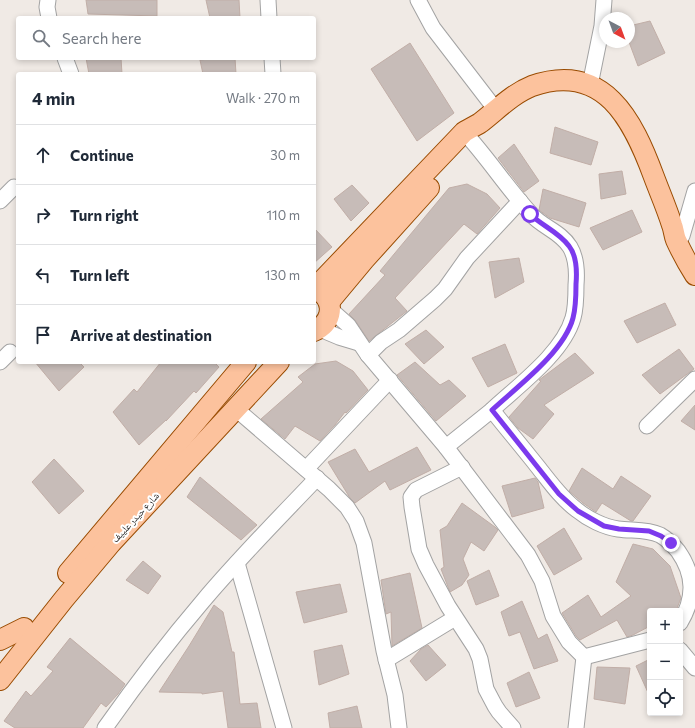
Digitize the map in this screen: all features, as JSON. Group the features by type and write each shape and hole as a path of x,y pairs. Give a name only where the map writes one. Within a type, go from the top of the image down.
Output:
{"main road":[{"path":"316,286 471,132 496,110 514,96 531,87 548,82 573,81 590,85 606,95 619,107 633,129 644,150 695,275"},
{"path":"317,330 328,318 330,306 364,260 471,132"},
{"path":"677,234 695,255"},
{"path":"316,289 324,294 330,306"},
{"name":"شارع حيدر علييف","path":"0,658 100,533 244,364"},
{"name":"شارع حيدر علييف","path":"0,680 64,599 111,543 277,364"},
{"path":"0,640 24,628"}],"street":[{"path":"48,0 47,7 49,16"},
{"path":"268,0 269,16"},
{"path":"418,0 433,28 496,110"},
{"path":"590,85 602,26 604,0"},
{"path":"65,60 70,72"},
{"path":"272,60 273,72"},
{"path":"446,447 492,410 550,356 566,335 573,317 576,288 576,264 571,248 557,233 538,222 520,201 471,132"},
{"path":"0,201 14,187"},
{"path":"677,234 695,191"},
{"path":"317,330 339,337 364,349 381,342 400,330 445,289 468,258 520,201"},
{"path":"330,306 354,332 364,349 446,447 528,555 542,581 553,616 569,642 584,657"},
{"path":"647,426 695,379"},
{"path":"105,728 140,679 175,635 390,380"},
{"path":"236,409 312,473 346,507 356,521 364,543 386,660 395,695 399,728"},
{"path":"492,410 559,494 578,511 604,526 619,529 649,531 661,536 671,543 687,563 694,581 694,590 688,611 683,618"},
{"path":"462,468 416,490 411,497 419,549 436,585 455,618 476,649 480,659 486,689 499,712 513,728"},
{"path":"237,563 284,728"},
{"path":"386,660 455,618"},
{"path":"584,657 647,641"},
{"path":"683,654 695,668"},
{"path":"576,728 584,657"}],"building":[{"path":"86,0 157,0 157,16 88,14"},
{"path":"206,0 239,0 240,16 210,16"},
{"path":"650,21 665,53 638,66 631,48 635,48 635,25"},
{"path":"410,43 454,113 417,141 371,69"},
{"path":"86,60 121,60 122,72 89,72"},
{"path":"200,60 235,60 236,72 203,72"},
{"path":"555,127 598,142 591,165 550,153"},
{"path":"514,144 539,181 524,192 498,158"},
{"path":"622,171 626,194 601,199 599,174"},
{"path":"467,184 487,194 500,208 477,234 464,224 395,298 407,311 369,341 355,320 349,314 385,275 380,271 449,188"},
{"path":"352,185 369,203 351,221 334,199"},
{"path":"543,189 586,203 579,227 550,218 539,210"},
{"path":"632,210 642,232 603,250 590,228"},
{"path":"316,230 332,247 316,261"},
{"path":"519,258 524,282 495,298 489,262"},
{"path":"665,303 676,325 637,343 624,321"},
{"path":"426,330 444,347 424,364 405,344"},
{"path":"505,344 517,373 488,387 472,358"},
{"path":"679,349 694,369 660,394 642,375"},
{"path":"575,353 594,373 544,405 554,414 533,439 518,428 509,417 541,381 539,380"},
{"path":"336,361 353,371 368,390 346,413 345,412 320,441 295,426 285,439 261,419 303,382 298,377 316,364"},
{"path":"415,362 440,385 449,380 466,396 436,421 397,375"},
{"path":"37,364 81,364 84,367 59,391"},
{"path":"159,364 216,364 219,367 196,393 194,391 166,421 139,445 113,412 134,389 137,392"},
{"path":"695,405 695,430 681,421"},
{"path":"417,447 431,470 390,490 385,481 355,503 350,498 328,462 355,449 369,472"},
{"path":"54,459 84,491 59,514 32,482"},
{"path":"582,468 613,489 621,476 651,496 633,521 602,503 596,512 569,491"},
{"path":"200,477 257,525 241,540 187,497"},
{"path":"535,478 538,482 544,508 512,517 502,486"},
{"path":"462,503 498,530 484,551 471,542 463,559 469,575 462,585 450,592 441,569 444,567 440,530 447,526"},
{"path":"564,528 582,559 554,575 537,546"},
{"path":"633,544 653,549 670,566 681,598 677,608 647,608 647,628 633,635 627,637 617,620 580,640 562,613 588,595 601,617 631,596 616,582"},
{"path":"143,561 161,576 148,594 126,580"},
{"path":"489,570 499,596 476,605 467,581"},
{"path":"410,573 422,628 392,646 391,612 386,614 381,580"},
{"path":"340,584 347,612 304,623 296,592"},
{"path":"522,601 538,639 547,634 558,661 534,669 520,632 509,636 501,612"},
{"path":"214,605 223,612 232,652 234,652 240,704 257,703 261,728 228,728 223,691 202,694 159,692"},
{"path":"70,638 125,684 118,694 106,707 101,703 83,728 15,728 4,721 26,691 31,696 53,671 47,667"},
{"path":"342,645 349,674 319,685 314,651"},
{"path":"428,645 446,665 426,681 410,661 421,649"},
{"path":"647,660 647,690 636,666"},
{"path":"597,667 630,668 625,704 594,699"},
{"path":"529,672 540,698 516,707 507,683"},
{"path":"357,706 362,728 330,728 328,713"}],"route":[{"path":"530,214 538,222 557,233 571,248 576,264 573,317 566,335 550,356 492,410 559,494 578,511 604,526 619,529 649,531 661,536 671,543"}]}
